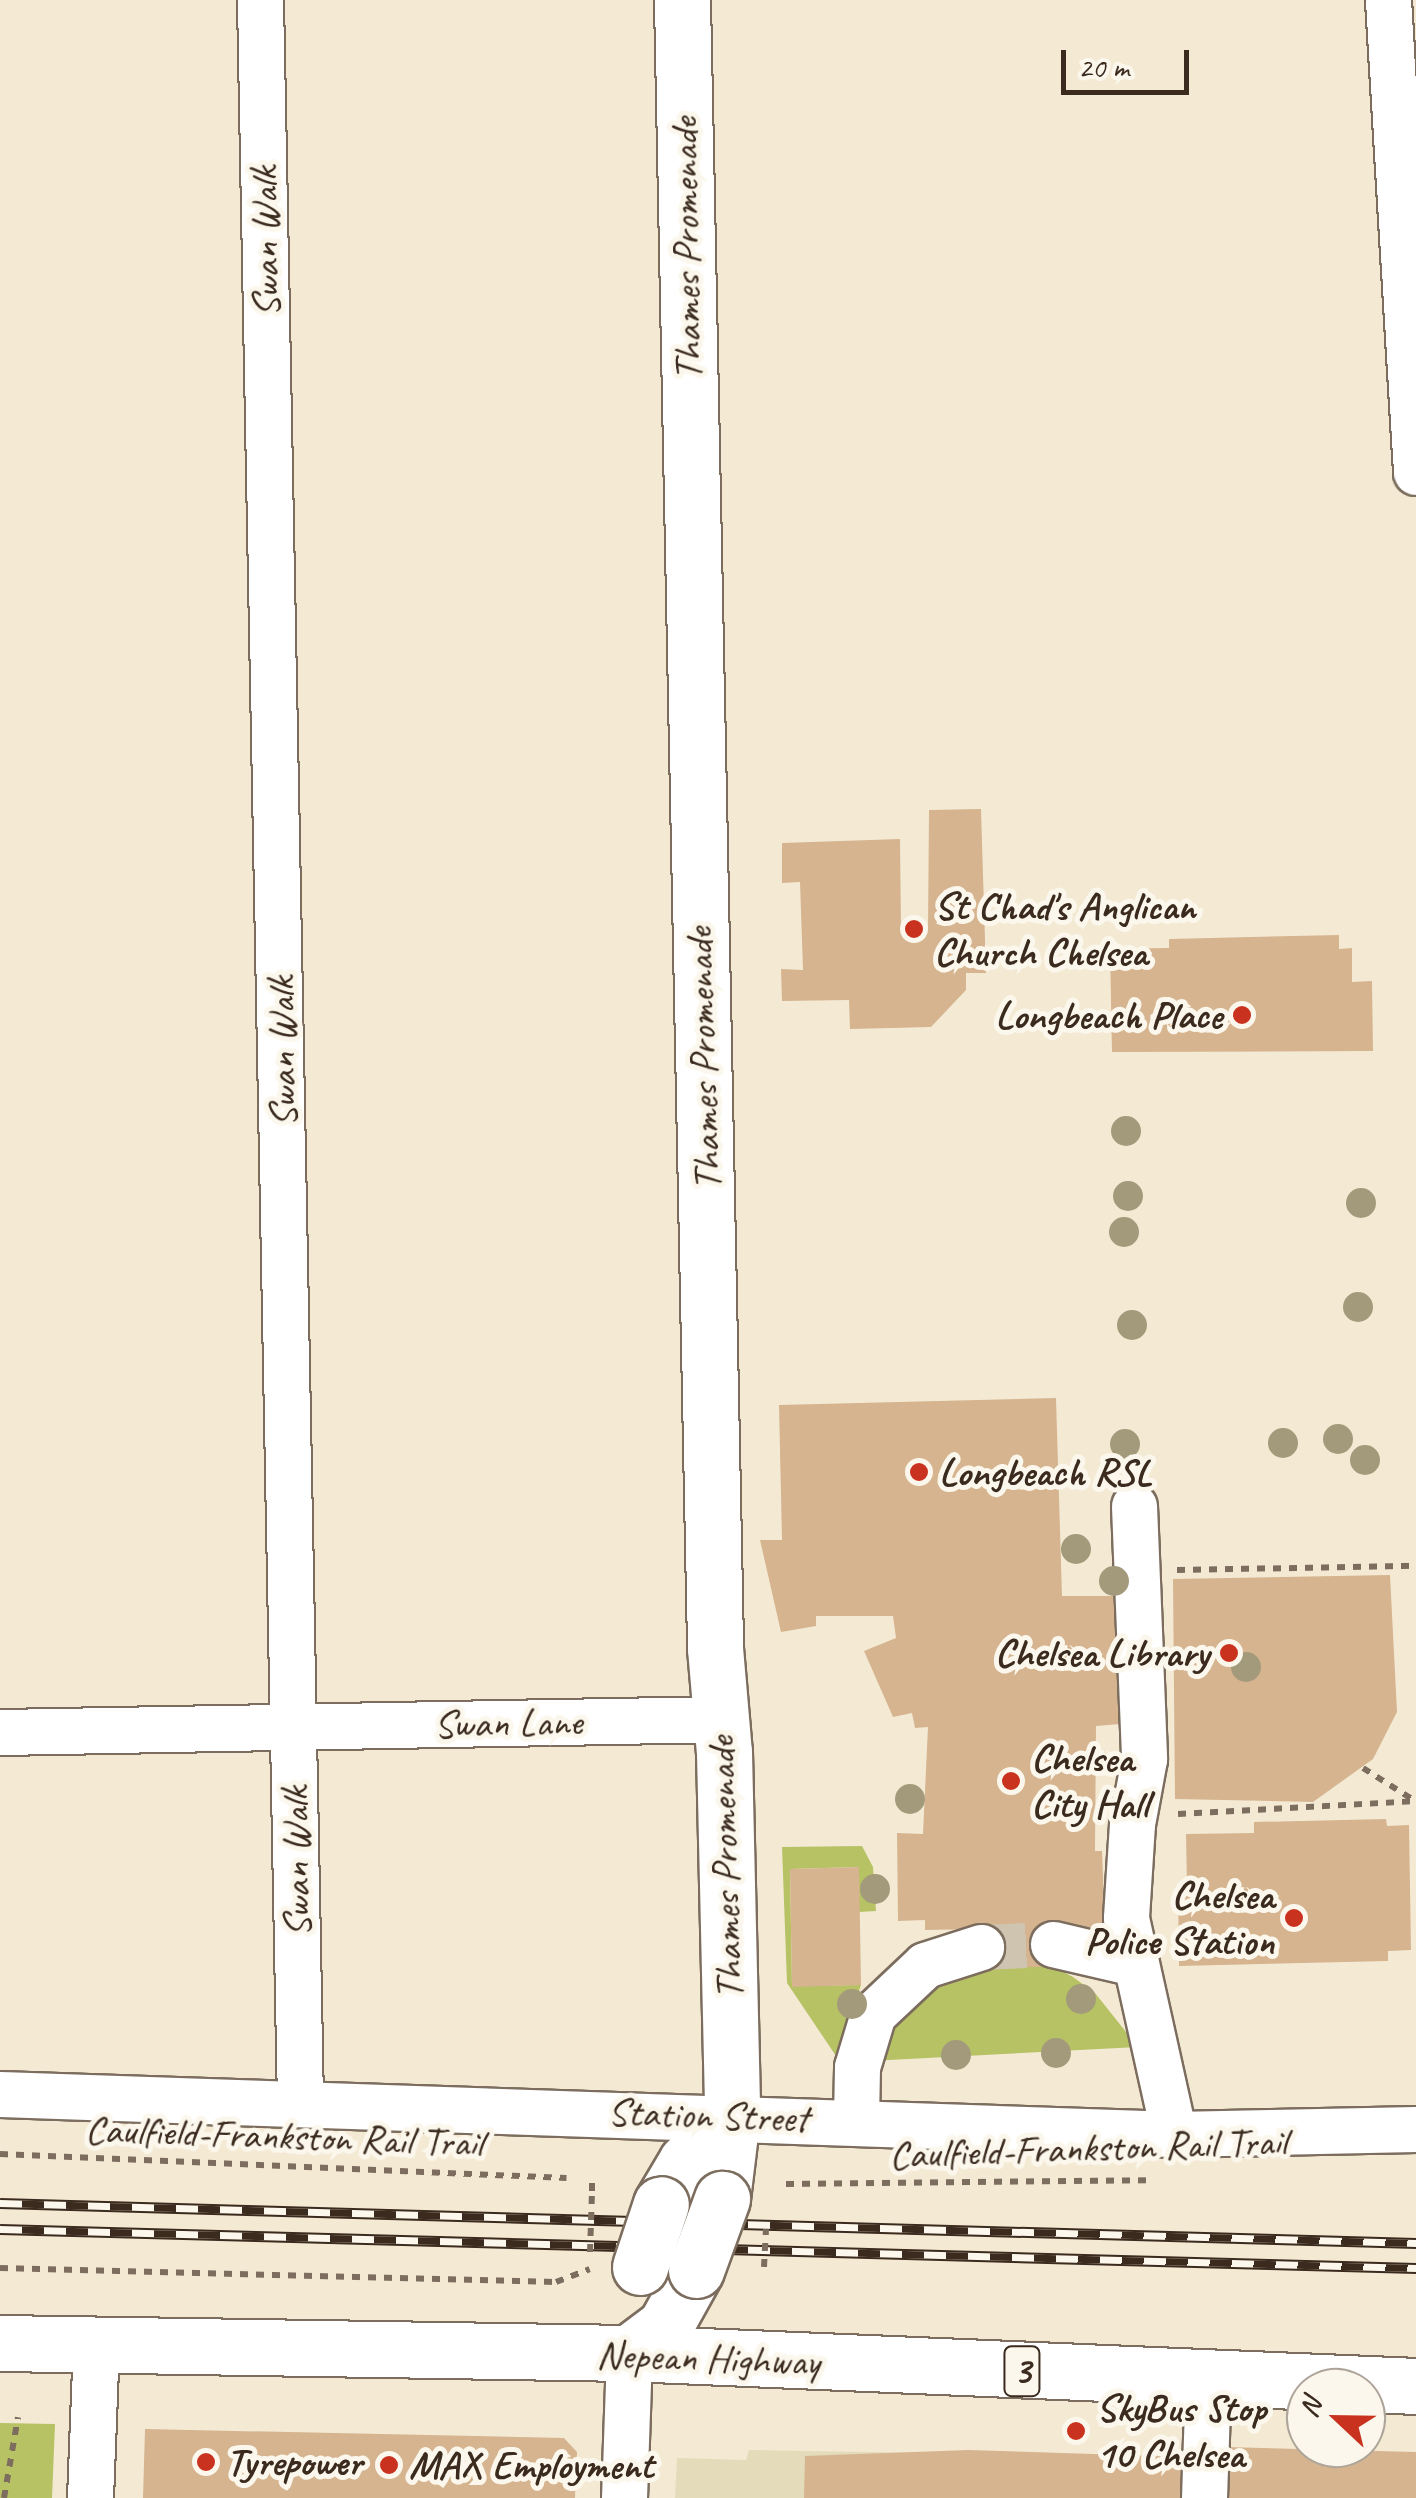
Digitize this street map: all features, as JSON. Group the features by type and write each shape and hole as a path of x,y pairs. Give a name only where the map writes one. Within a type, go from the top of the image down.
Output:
{"main road":[{"name":"Thames Promenade","path":"629,2353 665,2326 696,2270 722,2198 732,2117 682,0"},
{"path":"629,2353 615,2268 686,2162 732,2117"},
{"name":"Nepean Highway","path":"0,2343 629,2353 1416,2386"}],"street":[{"name":"Swan Walk","path":"260,0 300,2104"},
{"path":"1388,0 1416,472"},
{"path":"1134,1506 1144,1759 1134,1816 1126,1918 1147,2030 1164,2066 1174,2134"},
{"name":"Swan Lane","path":"0,1732 721,1719"},
{"path":"1054,1944 1134,1962"},
{"path":"856,2120 856,2067 873,2014 926,1966 981,1947"},
{"name":"Station Street","path":"0,2094 856,2120 1174,2134 1416,2129"},
{"path":"90,2498 96,2344"},
{"path":"624,2498 629,2353"},
{"path":"1204,2498 1208,2378"}],"path":[{"path":"1138,1570 1416,1566"},
{"path":"1134,1816 1416,1802 1363,1768"},
{"name":"Caulfield-Frankston Rail Trail","path":"0,2154 566,2178"},
{"path":"0,2268 556,2282 615,2268 592,2178"},
{"name":"Caulfield-Frankston Rail Trail","path":"786,2184 1128,2184 1165,2178"},
{"path":"4,2498 18,2417"}],"shaded area":[{"path":"749,2450 1286,2459 1286,2468 1386,2468 1386,2461 1416,2461 1416,2498 675,2498 677,2458 746,2460"}],"green space":[{"path":"862,1846 873,1867 876,1911 859,1912 859,1867 790,1869 792,1986 861,1985 836,2056 787,1983 782,1847"},
{"path":"983,1967 1054,1967 1095,1993 1138,2047 870,2061 873,2039 933,1982"},
{"path":"0,2423 55,2424 52,2498 0,2498"}],"building":[{"path":"981,809 986,973 966,973 966,990 931,1027 850,1029 849,1000 782,1001 781,969 803,970 800,882 782,883 782,843 900,839 901,929 928,930 929,810"},
{"name":"Longbeach Place","path":"1339,935 1339,949 1352,948 1352,982 1372,981 1373,1051 1112,1052 1110,949 1169,948 1169,939"},
{"path":"1056,1398 1062,1596 1130,1596 1132,1723 1096,1726 1095,1851 1102,1851 1105,1927 1053,1928 1054,1967 983,1967 981,1929 925,1930 925,1920 898,1921 897,1833 923,1834 928,1727 915,1728 912,1713 893,1717 864,1651 896,1638 893,1616 816,1616 816,1626 781,1632 760,1540 782,1540 779,1405"},
{"path":"1390,1575 1397,1712 1373,1759 1313,1802 1175,1799 1173,1579"},
{"name":"Chelsea Police Station","path":"1386,1819 1387,1826 1409,1825 1411,1950 1388,1951 1388,1961 1179,1966 1178,1886 1187,1886 1186,1834 1254,1833 1254,1822"},
{"path":"859,1867 861,1985 792,1987 790,1869"},
{"path":"145,2429 564,2438 577,2452 575,2498 143,2498"},
{"path":"1224,2447 1286,2449 1286,2468 1386,2468 1386,2451 1416,2452 1416,2498 1223,2498"},
{"path":"968,2450 1187,2457 1185,2498 804,2498 805,2456"}],"tunnel":[{"path":"981,1947 1053,1944"}],"railway":[{"path":"0,2203 1416,2243"},
{"path":"0,2229 1416,2268"}],"place":[{"name":"St Chad's Anglican Church Chelsea","path":"914,929"},
{"name":"Longbeach Place","path":"1242,1015"},
{"name":"Longbeach RSL","path":"919,1472"},
{"name":"Chelsea Library","path":"1229,1653"},
{"name":"Chelsea City Hall","path":"1011,1781"},
{"name":"Chelsea Police Station","path":"1294,1918"},
{"name":"SkyBus Stop 10 Chelsea","path":"1076,2431"},
{"name":"Tyrepower","path":"206,2462"},
{"name":"MAX Employment","path":"389,2465"}]}
